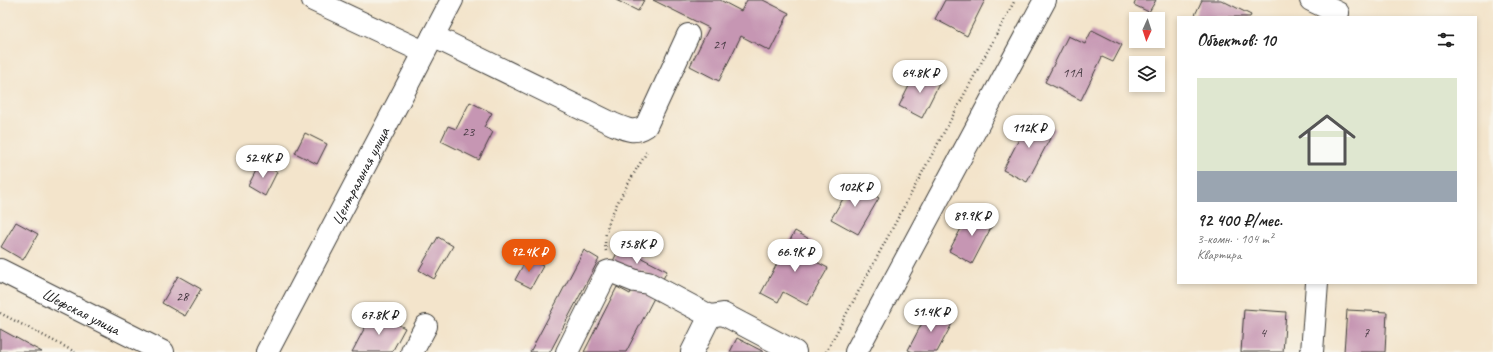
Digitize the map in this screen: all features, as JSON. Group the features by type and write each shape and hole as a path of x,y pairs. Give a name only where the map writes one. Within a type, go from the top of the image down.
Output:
{"street":[{"path":"313,0 428,44 613,124 629,130 639,131 646,126 688,35"},
{"name":"Центральная улица","path":"267,352 452,0"},
{"path":"856,352 1045,0"},
{"path":"1311,0 1340,10"},
{"name":"Шефская улица","path":"0,270 163,352"},
{"path":"567,352 607,272 610,271 635,281 648,283 710,316 723,314 795,352"},
{"path":"1312,352 1317,284"},
{"path":"692,352 710,316"},
{"path":"412,352 426,326"}],"path":[{"path":"826,352 1015,0"},
{"path":"610,271 604,244 605,232 611,217 647,151 647,142 639,131"},
{"path":"0,313 75,352"}],"building":[{"path":"616,0 644,0 638,11"},
{"path":"653,0 720,0 741,11 747,0 763,0 789,13 770,51 741,36 719,81 690,66 709,28"},
{"path":"945,0 985,0 967,36 935,19"},
{"path":"1136,0 1156,0 1149,12 1134,5"},
{"path":"1202,0 1221,0 1251,15 1250,16 1194,16"},
{"path":"1092,30 1122,45 1113,62 1102,57 1081,100 1045,82 1068,36 1085,44"},
{"path":"917,70 940,82 922,118 899,106"},
{"path":"470,102 492,113 484,127 493,132 479,160 441,141 448,126 456,129"},
{"path":"1031,116 1055,129 1027,182 1003,170"},
{"path":"305,133 327,144 317,164 295,153"},
{"path":"260,163 277,172 265,196 248,186"},
{"path":"853,182 879,198 858,234 831,219"},
{"path":"971,210 994,222 972,264 949,251"},
{"path":"16,222 38,234 23,260 1,247"},
{"path":"795,231 813,241 805,256 828,268 807,305 783,292 778,302 761,293"},
{"path":"438,237 453,246 434,279 419,270"},
{"path":"620,247 667,271 662,281 641,270 638,276 612,263"},
{"path":"584,250 599,259 550,352 530,352"},
{"path":"527,258 543,266 531,288 515,280"},
{"path":"178,276 201,289 185,316 162,303"},
{"path":"634,286 655,296 626,352 584,352 617,287 630,294"},
{"path":"930,308 954,320 937,352 913,352 908,350"},
{"path":"1244,309 1286,312 1283,352 1241,352"},
{"path":"1347,310 1387,312 1385,352 1344,352"},
{"path":"373,312 405,328 392,352 352,352"},
{"path":"0,329 42,352 0,352"},
{"path":"737,338 764,352 730,352"}]}
